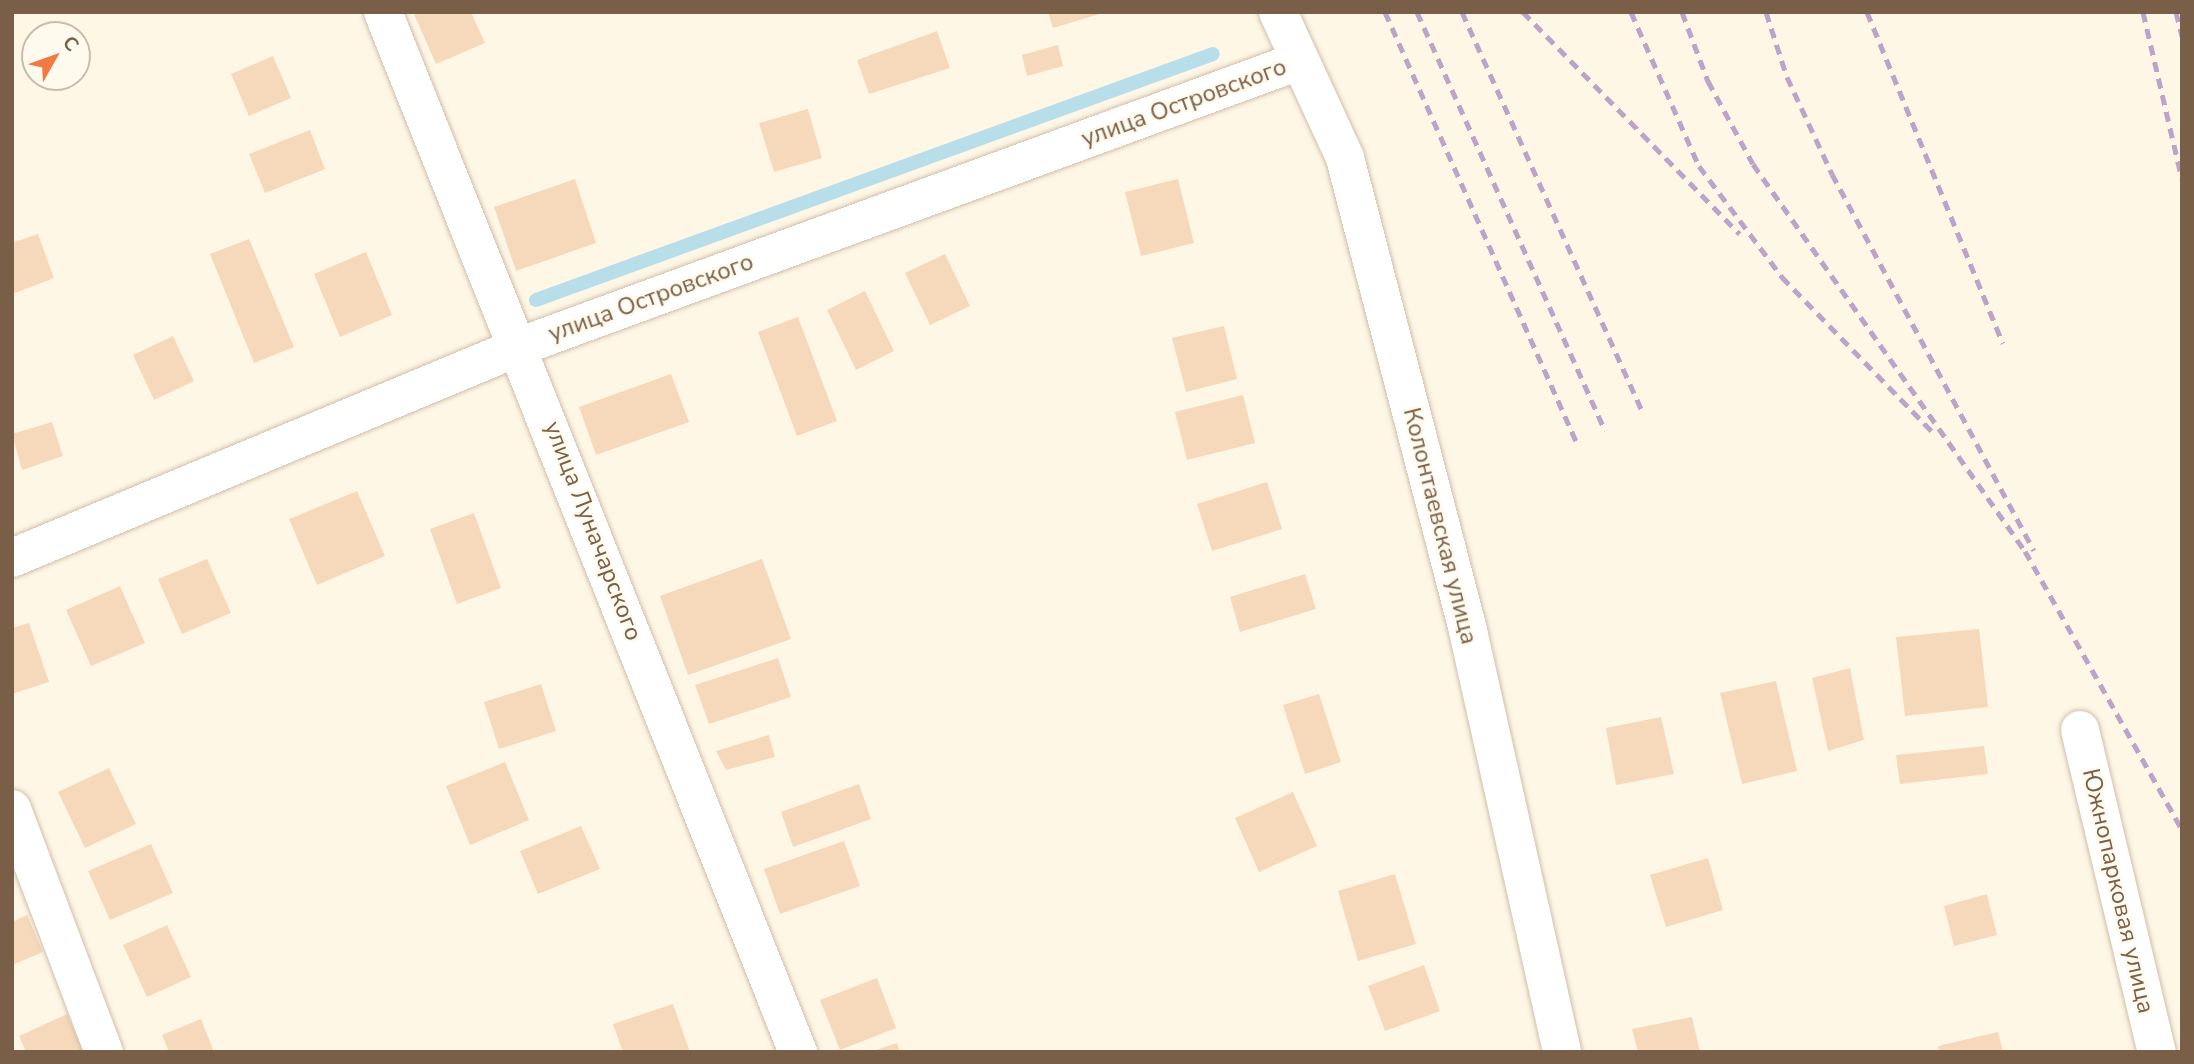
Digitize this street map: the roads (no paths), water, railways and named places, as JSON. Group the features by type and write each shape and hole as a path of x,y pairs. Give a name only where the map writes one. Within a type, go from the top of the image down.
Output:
{"street":[{"name":"улица Луначарского","path":"383,12 520,346 798,1052"},
{"name":"Колонтаевская улица","path":"1278,12 1345,158 1468,631 1563,1052"},
{"name":"улица Островского","path":"12,558 520,346 1299,61"},
{"name":"Южнопарковая улица","path":"2080,730 2157,1052"},
{"path":"12,809 104,1052"}],"waterway":[{"path":"536,300 1213,54"}],"railway":[{"path":"1385,12 1577,443"},
{"path":"1417,12 1605,431"},
{"path":"1462,12 1642,411"},
{"path":"1523,12 1740,234"},
{"path":"1631,12 1699,166 1782,277 1932,431"},
{"path":"1682,12 1708,81 1753,164 2025,551 2182,830"},
{"path":"1766,12 1787,77 1832,174 2034,550"},
{"path":"1867,12 2003,343"},
{"path":"2143,12 2182,179"},
{"path":"2176,12 2182,36"}]}
